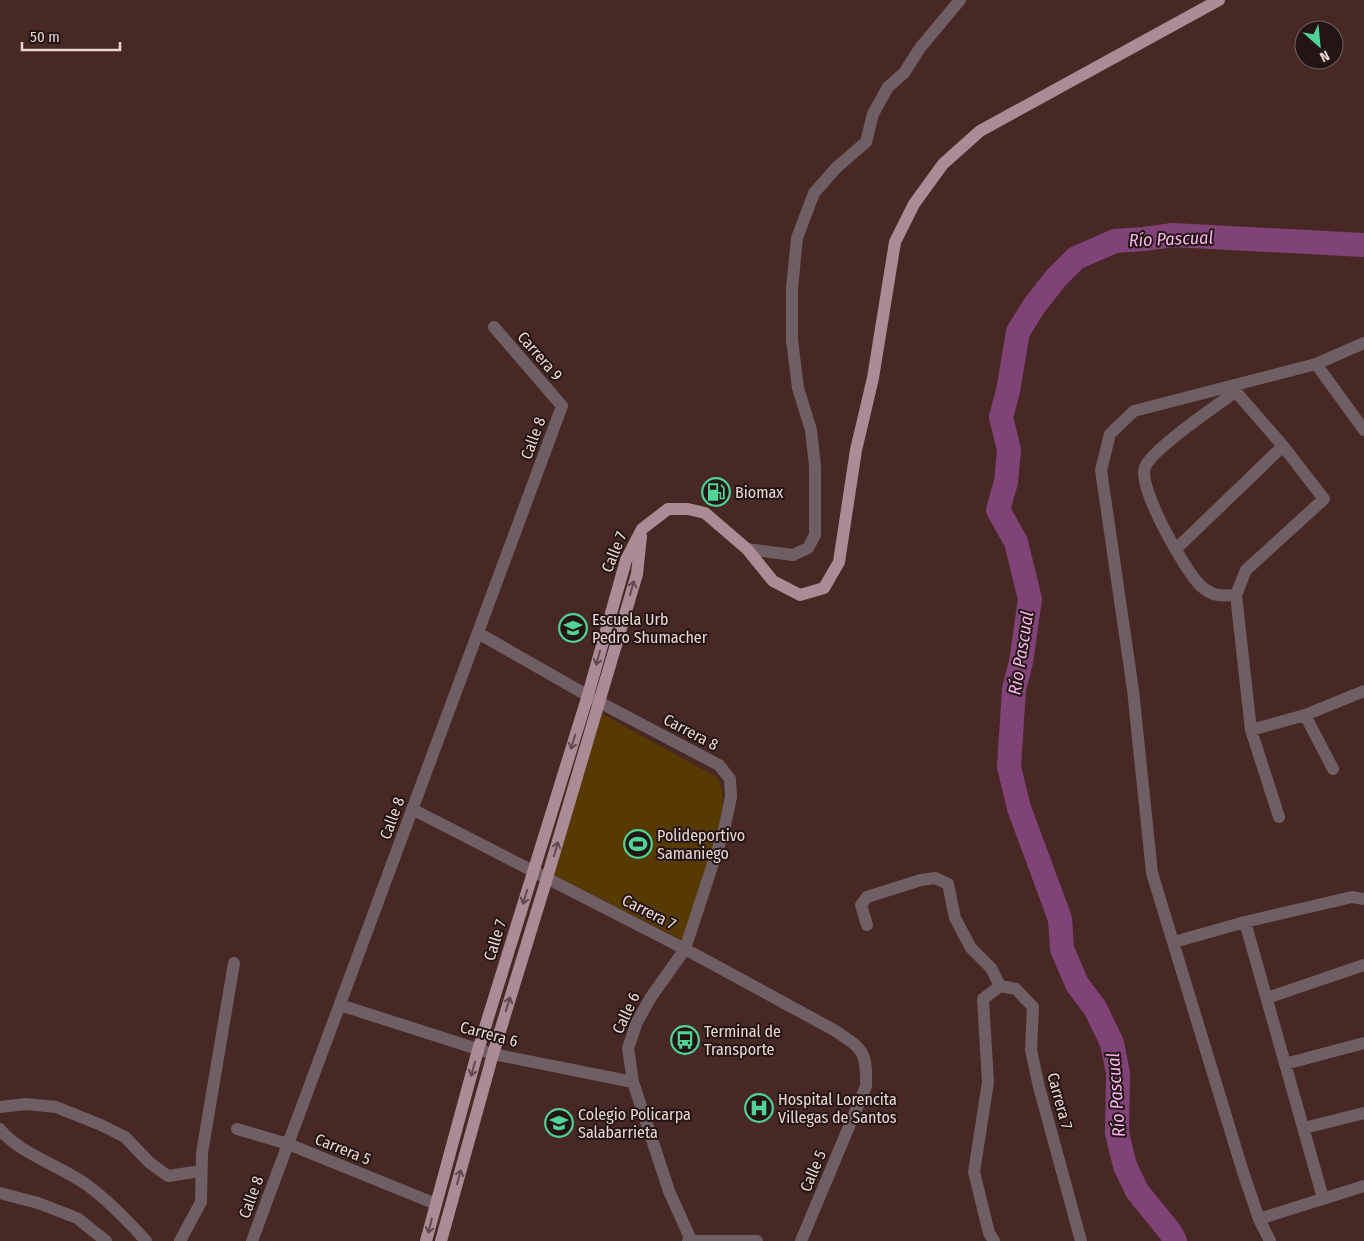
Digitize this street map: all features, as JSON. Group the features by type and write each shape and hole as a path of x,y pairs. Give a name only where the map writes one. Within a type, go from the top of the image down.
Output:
{"main road":[{"path":"642,529 668,509 688,509 706,512 747,550 772,581 800,595 824,588 839,562 856,450 873,378 895,242 914,204 943,164 980,131 1218,0"},
{"name":"Calle 7","path":"426,1241 478,1050 588,695 626,560 642,529"},
{"name":"Calle 7","path":"441,1241 493,1054 600,702 636,574 642,529"}],"street":[{"path":"747,550 793,555 808,548 815,535 814,457 811,430 798,388 792,340 792,288 798,238 814,193 836,168 866,142 873,114 888,88 904,73 920,48 960,0"},
{"path":"1192,15 1203,0"},
{"name":"Carrera 9","path":"494,328 562,406"},
{"path":"1270,1241 1259,1219 1243,1172 1152,872 1133,690 1101,470 1110,434 1134,411 1233,388 1316,364 1364,343"},
{"path":"1316,364 1364,430"},
{"path":"1233,388 1283,446 1324,498 1246,570 1236,595 1251,730 1279,817"},
{"path":"1233,388 1162,447 1146,465 1144,473 1149,494 1162,524 1176,550 1201,586 1218,597 1236,595"},
{"name":"Calle 8","path":"252,1241 562,406"},
{"path":"1176,550 1283,446"},
{"name":"Carrera 8","path":"478,633 600,702 719,765 730,779 731,796 724,830 685,949"},
{"path":"1251,730 1305,715 1363,693"},
{"path":"1305,715 1333,769"},
{"name":"Carrera 7","path":"412,809 685,949 834,1030 856,1045 864,1056"},
{"path":"866,925 861,905 867,897 921,880 935,878 948,884 955,918 971,948 991,968 1000,986 983,1000 988,1082 974,1172 989,1233 994,1241"},
{"path":"1174,942 1245,922 1352,897 1364,899"},
{"path":"1245,922 1323,1198"},
{"name":"Calle 6","path":"685,949 651,997 637,1022 628,1048 633,1082 670,1191 690,1241"},
{"path":"180,1241 201,1202 202,1153 234,963"},
{"path":"1267,998 1364,965"},
{"name":"Carrera 7","path":"1000,986 1016,989 1033,1007 1031,1050 1039,1087 1081,1241"},
{"name":"Carrera 6","path":"340,1005 493,1054 633,1082"},
{"path":"1285,1064 1364,1043"},
{"name":"Calle 5","path":"801,1241 866,1086 867,1065 864,1056"},
{"path":"0,1107 26,1104 56,1107 126,1137 150,1162 168,1176 201,1171"},
{"path":"1304,1128 1364,1113"},
{"path":"0,1129 20,1146 86,1184 122,1214 146,1241"},
{"name":"Carrera 5","path":"237,1129 288,1144 436,1204"},
{"path":"1259,1219 1364,1186"},
{"path":"0,1193 38,1203 77,1218 106,1241"},
{"path":"690,1241 757,1241"}],"shaded area":[{"name":"Polideportivo Samaniego","path":"602,714 718,778 720,782 723,813 684,941 554,875"}],"waterway":[{"name":"Río Pascual","path":"1175,1241 1171,1233 1137,1191 1125,1166 1117,1133 1118,1073 1112,1043 1095,1008 1077,984 1062,949 1060,919 1019,808 1009,767 1014,689 1021,662 1030,599 1016,542 998,510 1006,482 1009,450 1001,417 1008,391 1018,332 1034,306 1056,278 1076,258 1115,241 1173,235 1364,245"}],"place":[{"name":"Biomax","path":"716,492"},
{"name":"Escuela Urb Pedro Shumacher","path":"573,628"},
{"name":"Polideportivo Samaniego","path":"638,844"},
{"name":"Terminal de Transporte","path":"685,1040"},
{"name":"Hospital Lorencita Villegas de Santos","path":"759,1108"},
{"name":"Colegio Policarpa Salabarrieta","path":"559,1123"}]}
